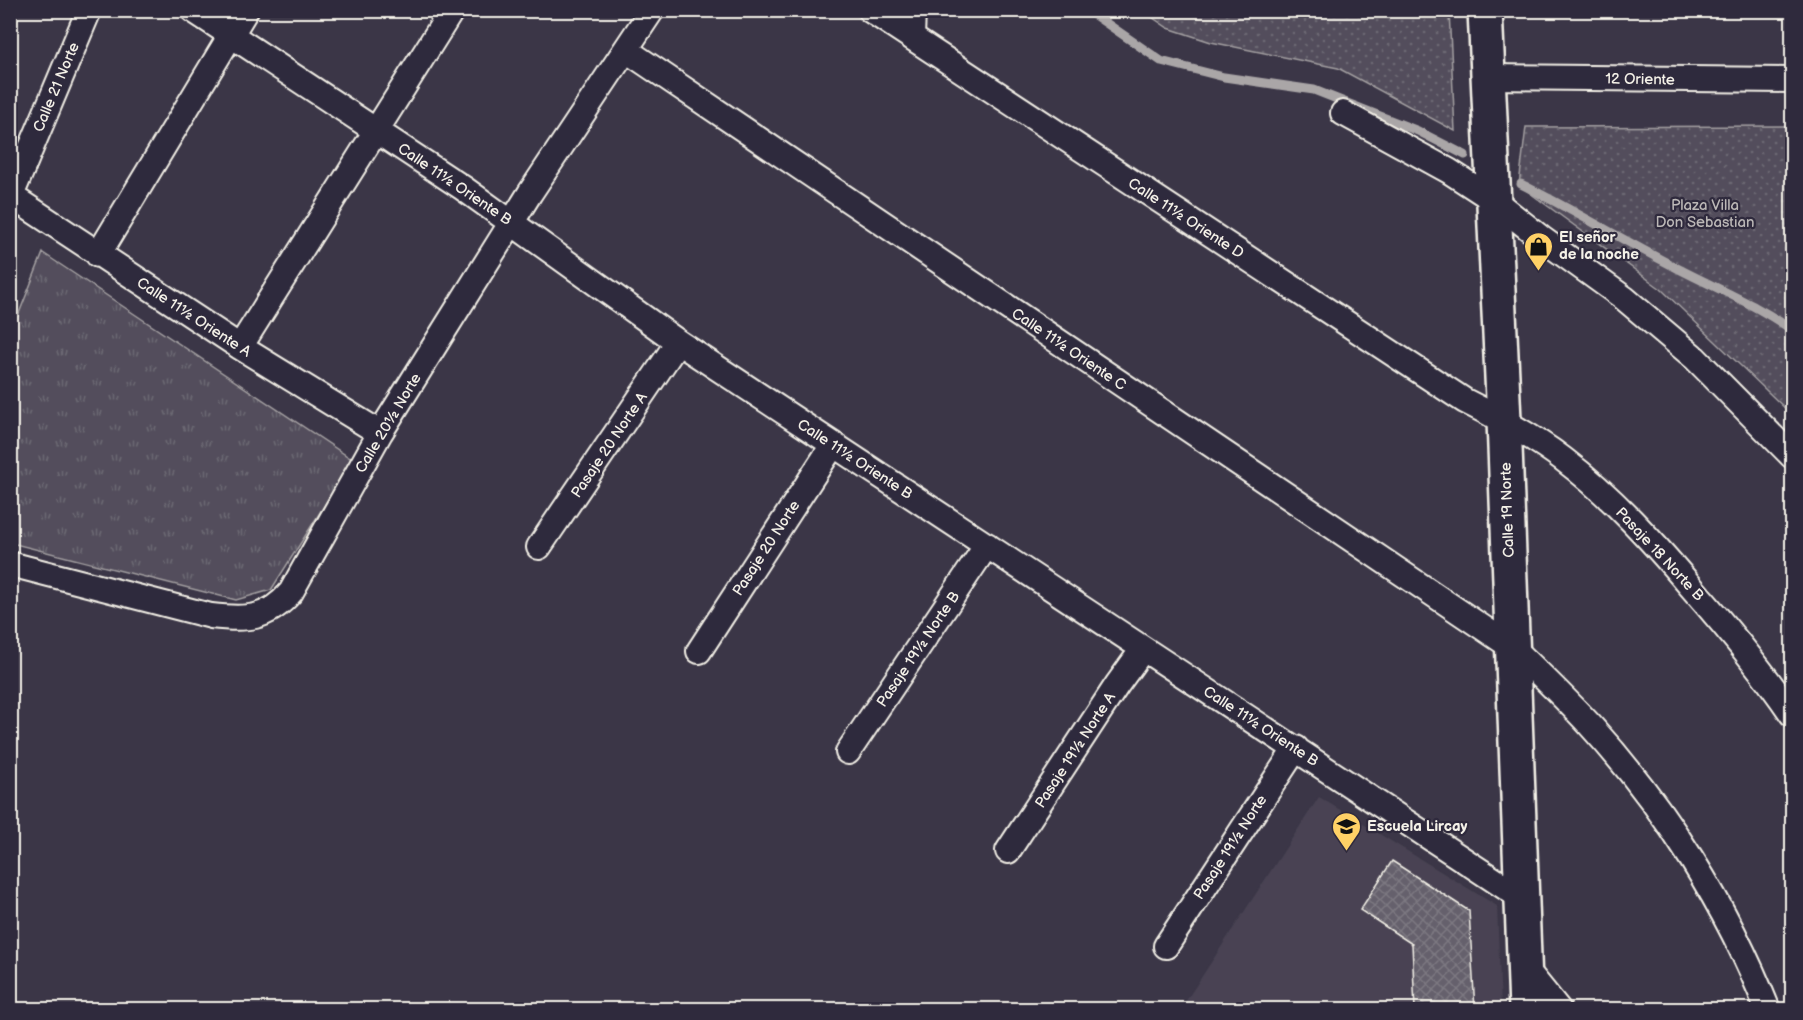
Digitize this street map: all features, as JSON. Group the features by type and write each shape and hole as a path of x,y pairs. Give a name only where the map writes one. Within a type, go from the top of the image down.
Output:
{"street":[{"name":"Calle 21 Norte","path":"11,197 89,10"},
{"name":"Calle 11½ Oriente B","path":"193,10 512,223 678,342 1523,899"},
{"path":"98,255 232,37 246,10"},
{"path":"240,347 452,10"},
{"name":"Calle 20½ Norte","path":"10,564 212,616 236,619 261,616 283,602 291,592 380,433 512,223 652,10"},
{"name":"Calle 11½ Oriente D","path":"870,10 1465,402 1503,420"},
{"path":"912,37 913,10"},
{"name":"Calle 19 Norte","path":"1485,10 1513,648 1526,1010"},
{"name":"Calle 11½ Oriente C","path":"626,50 1513,648 1591,726 1627,769 1667,823 1704,880 1736,939 1768,1010"},
{"name":"12 Oriente","path":"1488,77 1792,80"},
{"path":"1343,113 1449,171 1492,199 1541,238 1624,298 1664,330 1792,456"},
{"name":"Calle 11½ Oriente A","path":"11,197 240,347 380,433"},
{"name":"Pasaje 20 Norte A","path":"539,547 678,342"},
{"name":"Pasaje 18 Norte B","path":"1503,420 1564,460 1650,540 1730,631 1792,714"},
{"name":"Pasaje 20 Norte","path":"699,651 833,445"},
{"name":"Pasaje 19½ Norte B","path":"848,752 987,545"},
{"name":"Pasaje 19½ Norte A","path":"1008,851 1143,649"},
{"name":"Pasaje 19½ Norte","path":"1166,946 1296,748"},
{"path":"1526,968 1559,1010"}],"shaded area":[{"name":"Escuela Lircay","path":"1319,797 1497,906 1501,1009 1180,1010"}],"green space":[{"path":"1143,11 1449,11 1455,131 1338,68 1211,42 1168,28"},
{"name":"Plaza Villa Don Sebastian","path":"1792,126 1792,415 1661,289 1519,185 1526,127"},
{"path":"43,253 353,460 271,590 236,600 11,543 10,336"}],"building":[{"path":"1392,861 1469,911 1475,1010 1415,1010 1412,944 1360,910"}],"waterway":[{"path":"1090,10 1161,61 1224,77 1314,90 1418,131 1465,155"},
{"path":"1521,184 1659,259 1751,305 1792,330"}],"place":[{"name":"El señor de la noche","path":"1538,272"},
{"name":"Escuela Lircay","path":"1346,852"}]}
